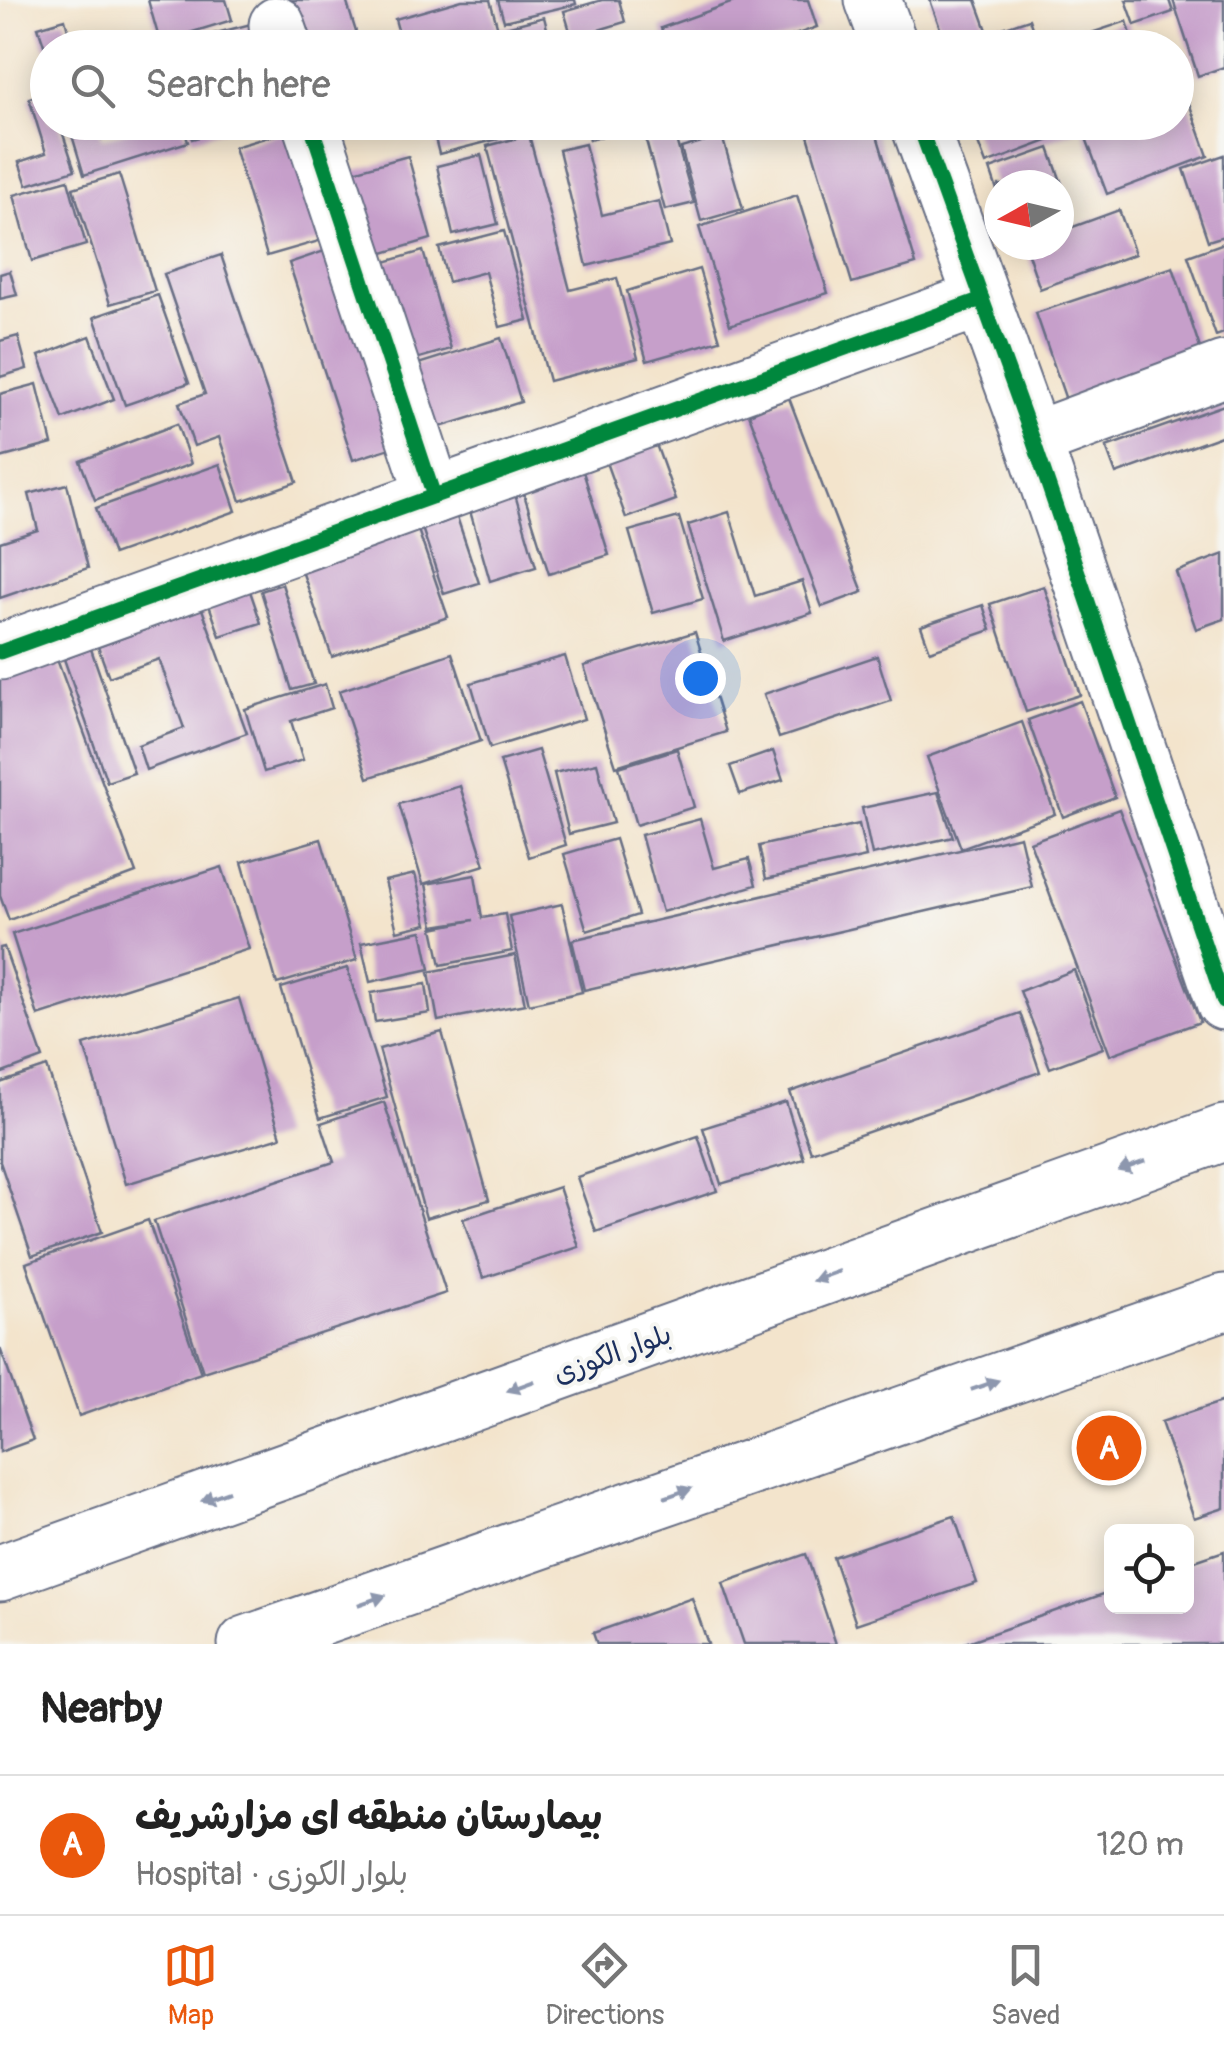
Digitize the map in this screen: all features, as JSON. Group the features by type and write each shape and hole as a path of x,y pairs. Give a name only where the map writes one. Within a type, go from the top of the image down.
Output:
{"street":[{"path":"873,0 884,30"},
{"path":"316,140 434,496"},
{"path":"925,140 1033,440 1224,1002"},
{"path":"0,652 982,299"},
{"path":"1033,440 1224,369"},
{"name":"بلوار الکوزی","path":"0,1573 1224,1133"},
{"path":"246,1644 1224,1302"}],"building":[{"path":"148,0 226,0 232,20 199,30 157,30"},
{"path":"281,0 346,0 355,30 290,30"},
{"path":"462,0 490,0 498,29 544,17 547,30 398,30 395,19"},
{"path":"498,0 575,0 576,4 504,21"},
{"path":"602,0 619,0 625,22 598,30 570,30 564,11"},
{"path":"739,0 808,0 817,27 809,30 661,28"},
{"path":"930,0 976,0 987,30 941,30"},
{"path":"1126,0 1169,0 1173,12 1135,25"},
{"path":"1173,0 1224,0 1224,67 1198,76 1194,30 1183,30"},
{"path":"65,19 68,30 39,30 38,27"},
{"path":"270,19 265,30 228,30"},
{"path":"1029,19 1033,30 997,30"},
{"path":"1127,21 1130,30 1100,30"},
{"path":"1194,117 1208,156 1107,194 1087,140 1194,140"},
{"path":"42,140 65,140 75,170 27,185 19,162 46,153"},
{"path":"73,140 187,140 188,142 84,175"},
{"path":"258,140 303,140 333,237 267,256 234,147"},
{"path":"436,140 494,140 439,154"},
{"path":"530,140 570,290 617,278 638,358 549,381 487,146"},
{"path":"646,140 676,140 694,203 665,210"},
{"path":"723,140 743,209 701,221 681,148"},
{"path":"809,140 878,140 916,264 852,283"},
{"path":"977,140 1050,140 986,164"},
{"path":"585,144 602,215 659,201 670,245 587,266 559,150"},
{"path":"1049,148 1057,170 990,170"},
{"path":"481,155 498,224 453,235 437,166"},
{"path":"1224,155 1224,236 1208,241 1184,169"},
{"path":"408,156 431,239 363,259 339,175"},
{"path":"119,174 155,291 110,304 73,188"},
{"path":"68,180 86,245 32,261 14,195"},
{"path":"797,195 828,293 730,325 699,227"},
{"path":"1119,210 1135,254 1040,289 1030,260 1074,260 1074,226"},
{"path":"504,231 528,320 500,327 485,272 448,282 439,248"},
{"path":"1224,243 1224,333 1216,336 1188,256"},
{"path":"342,245 406,443 353,460 289,263"},
{"path":"423,251 451,349 398,364 371,266"},
{"path":"221,255 297,482 241,501 219,437 194,446 179,403 205,394 164,274"},
{"path":"1173,267 1202,354 1066,400 1036,313"},
{"path":"699,269 720,340 647,361 627,291"},
{"path":"10,271 17,295 0,299 0,274"},
{"path":"158,295 189,383 125,405 94,317"},
{"path":"18,336 27,369 0,377 0,341"},
{"path":"90,336 114,399 63,419 39,356"},
{"path":"501,338 521,402 421,433 402,369"},
{"path":"37,384 52,444 0,458 0,394"},
{"path":"789,398 863,592 822,607 749,414"},
{"path":"1224,405 1224,435 1116,474 1106,447"},
{"path":"177,424 191,464 95,500 80,461"},
{"path":"653,436 676,500 626,518 603,454"},
{"path":"220,464 236,511 113,555 96,508"},
{"path":"582,468 609,555 549,574 522,488"},
{"path":"67,484 88,568 0,598 0,542 38,530 29,494"},
{"path":"512,484 536,567 490,581 466,497"},
{"path":"454,508 479,583 444,594 419,519"},
{"path":"729,512 755,596 802,581 812,613 724,641 688,525"},
{"path":"679,517 703,599 653,613 629,531"},
{"path":"416,524 448,617 332,657 300,565"},
{"path":"1224,554 1224,619 1196,629 1176,572"},
{"path":"282,584 314,684 292,690 261,591"},
{"path":"1044,586 1080,695 1026,712 990,604"},
{"path":"250,591 261,623 220,636 209,605"},
{"path":"983,605 991,630 930,651 921,626"},
{"path":"202,609 247,733 146,770 138,745 184,728 159,659 109,677 98,647"},
{"path":"695,632 726,732 616,766 584,666"},
{"path":"91,649 134,773 107,782 64,659"},
{"path":"452,653 481,741 368,778 339,691"},
{"path":"55,654 136,873 9,920 0,896 0,674"},
{"path":"565,656 584,719 490,748 471,683"},
{"path":"877,656 891,701 779,738 764,694"},
{"path":"325,684 332,708 291,721 303,760 264,772 245,709"},
{"path":"1080,701 1115,797 1063,817 1028,720"},
{"path":"1022,722 1055,814 961,848 927,757"},
{"path":"677,749 694,807 636,825 619,767"},
{"path":"538,750 566,845 529,857 500,761"},
{"path":"773,751 783,780 740,794 730,766"},
{"path":"597,763 613,823 569,834 554,773"},
{"path":"460,786 485,865 423,884 399,804"},
{"path":"938,792 953,837 872,855 862,808"},
{"path":"1119,809 1200,1022 1110,1055 1030,842"},
{"path":"700,819 714,868 749,859 756,885 662,912 641,835"},
{"path":"859,824 866,857 766,879 759,846"},
{"path":"1020,836 1032,887 584,990 572,940"},
{"path":"321,839 357,960 277,984 242,862"},
{"path":"615,839 638,915 587,931 564,854"},
{"path":"222,867 249,949 38,1016 12,934"},
{"path":"415,874 427,924 397,931 385,881"},
{"path":"475,875 482,918 505,914 512,951 441,965 433,928 474,920 434,926 426,884"},
{"path":"562,904 582,992 529,1004 509,916"},
{"path":"422,931 430,969 370,982 361,943"},
{"path":"4,947 43,1058 0,1074 0,948"},
{"path":"515,955 525,1004 438,1021 429,972"},
{"path":"347,968 387,1097 320,1118 281,988"},
{"path":"1074,970 1103,1048 1050,1068 1020,991"},
{"path":"426,984 430,1013 375,1022 371,993"},
{"path":"239,998 281,1137 126,1184 84,1045"},
{"path":"1020,1013 1040,1072 811,1152 790,1092"},
{"path":"442,1032 489,1200 426,1218 379,1049"},
{"path":"47,1067 102,1232 32,1256 0,1162 0,1083"},
{"path":"384,1102 446,1293 203,1372 154,1221 334,1162 321,1123"},
{"path":"786,1102 804,1159 721,1184 703,1128"},
{"path":"698,1136 717,1191 596,1232 577,1177"},
{"path":"559,1187 579,1247 483,1278 463,1219"},
{"path":"148,1220 201,1373 79,1416 26,1263"},
{"path":"0,1348 33,1440 0,1452"},
{"path":"1224,1401 1224,1508 1194,1518 1161,1422"},
{"path":"954,1516 977,1583 856,1624 833,1557"},
{"path":"1224,1551 1224,1644 962,1644 1104,1594 1104,1614 1194,1614 1194,1561"},
{"path":"806,1554 836,1644 744,1644 723,1583"},
{"path":"692,1598 708,1644 597,1644 593,1633"}],"cycle path":[{"path":"316,140 434,496"},
{"path":"925,140 1033,440 1224,1002"},
{"path":"0,652 982,299"}],"place":[{"name":"بیمارستان منطقه ای مزارشریف","path":"1109,1448"}]}
